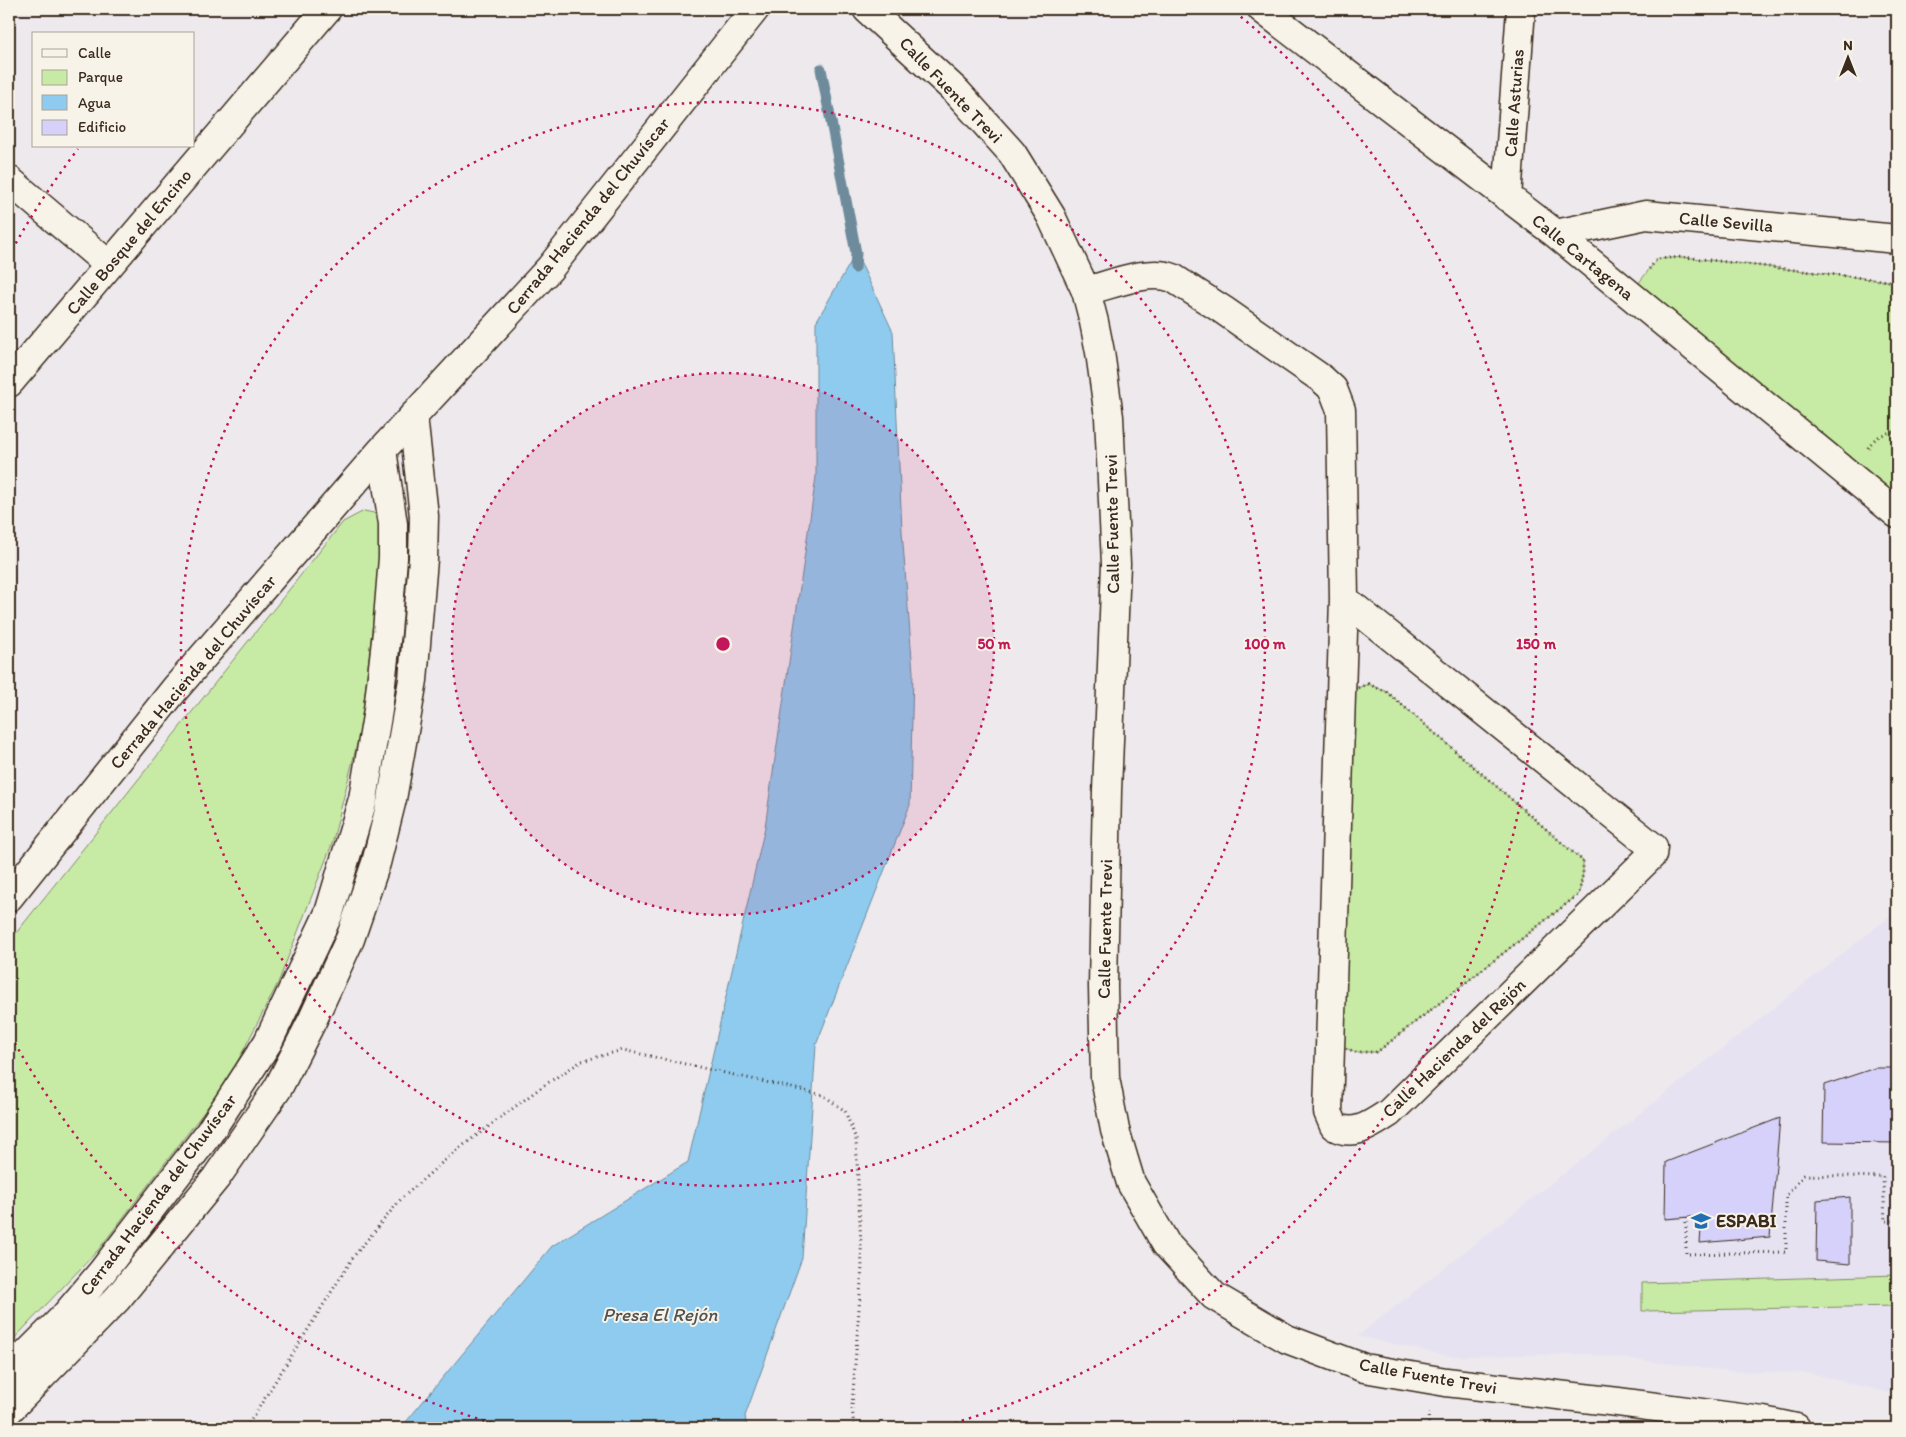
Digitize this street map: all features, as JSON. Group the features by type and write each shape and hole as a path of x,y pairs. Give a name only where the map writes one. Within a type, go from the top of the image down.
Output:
{"street":[{"name":"Calle Bosque del Encino","path":"9,383 327,9"},
{"name":"Cerrada Hacienda del Chuvíscar","path":"9,897 175,689 382,450 550,268 755,9"},
{"name":"Calle Fuente Trevi","path":"867,9 958,93 1012,153 1051,216 1086,291 1100,352 1109,417 1116,564 1107,801 1103,986 1105,1078 1115,1130 1131,1183 1166,1244 1214,1296 1287,1340 1364,1368 1446,1382 1763,1421 1796,1428"},
{"name":"Calle Cartagena","path":"1262,9 1556,234 1897,514"},
{"name":"Calle Asturias","path":"1507,197 1521,9"},
{"path":"9,180 109,265"},
{"name":"Calle Sevilla","path":"1556,234 1646,214 1897,238"},
{"name":"Calle Hacienda del Rejón","path":"1086,291 1150,275 1164,275 1224,310 1322,379 1333,389 1341,410 1344,599 1328,1112 1334,1126 1346,1130 1356,1130 1368,1127 1389,1113 1652,854 1653,847 1344,599"},
{"name":"Cerrada Hacienda del Chuvíscar","path":"9,1410 117,1299 216,1178 278,1088 350,939 376,863 392,799 413,680 423,559 424,516 413,416"},
{"name":"Cerrada Hacienda del Chuvíscar","path":"9,1372 64,1317 102,1272 209,1133 268,1042 329,913 363,799 378,710 387,632 393,558 393,524 382,450"}],"path":[{"path":"1657,259 1684,257 1897,282"},
{"path":"1368,684 1387,692 1584,860 1584,873 1579,894 1377,1052 1356,1052 1342,1047 1335,1025 1352,690 1368,684"},
{"path":"246,1428 354,1256 400,1199 453,1153 543,1086 582,1061 623,1050 823,1095 845,1111 856,1139 862,1267 852,1406 854,1428"},
{"path":"1686,1217 1686,1254 1786,1252 1786,1196 1804,1175 1844,1175 1882,1177 1885,1221 1897,1221"}],"shaded area":[{"name":"ESPABI","path":"1897,911 1897,1395 1810,1373 1730,1371 1588,1354 1449,1356 1358,1336"}],"green space":[{"path":"1684,257 1897,282 1897,530 1641,311 1638,284 1657,259"},
{"path":"364,511 374,513 379,520 379,568 361,728 332,844 278,983 227,1082 99,1249 9,1344 9,942 343,522"},
{"path":"1368,684 1387,692 1583,861 1583,873 1579,894 1377,1052 1356,1052 1342,1047 1352,690"},
{"path":"1897,1275 1897,1306 1642,1311 1642,1283"}],"water":[{"name":"Presa El Rejón","path":"856,253 893,332 902,531 913,672 910,805 816,1045 802,1258 745,1416 747,1428 401,1428 552,1246 688,1162 765,827 816,477 816,322"}],"building":[{"path":"1875,1068 1897,1068 1897,1143 1823,1142 1824,1085"},
{"path":"1780,1118 1770,1237 1700,1243 1702,1216 1665,1219 1666,1162"},
{"path":"1850,1197 1850,1264 1816,1261 1817,1200"}],"waterway":[{"path":"821,69 856,253 855,268"}],"place":[{"name":"ESPABI","path":"1701,1221"}]}
